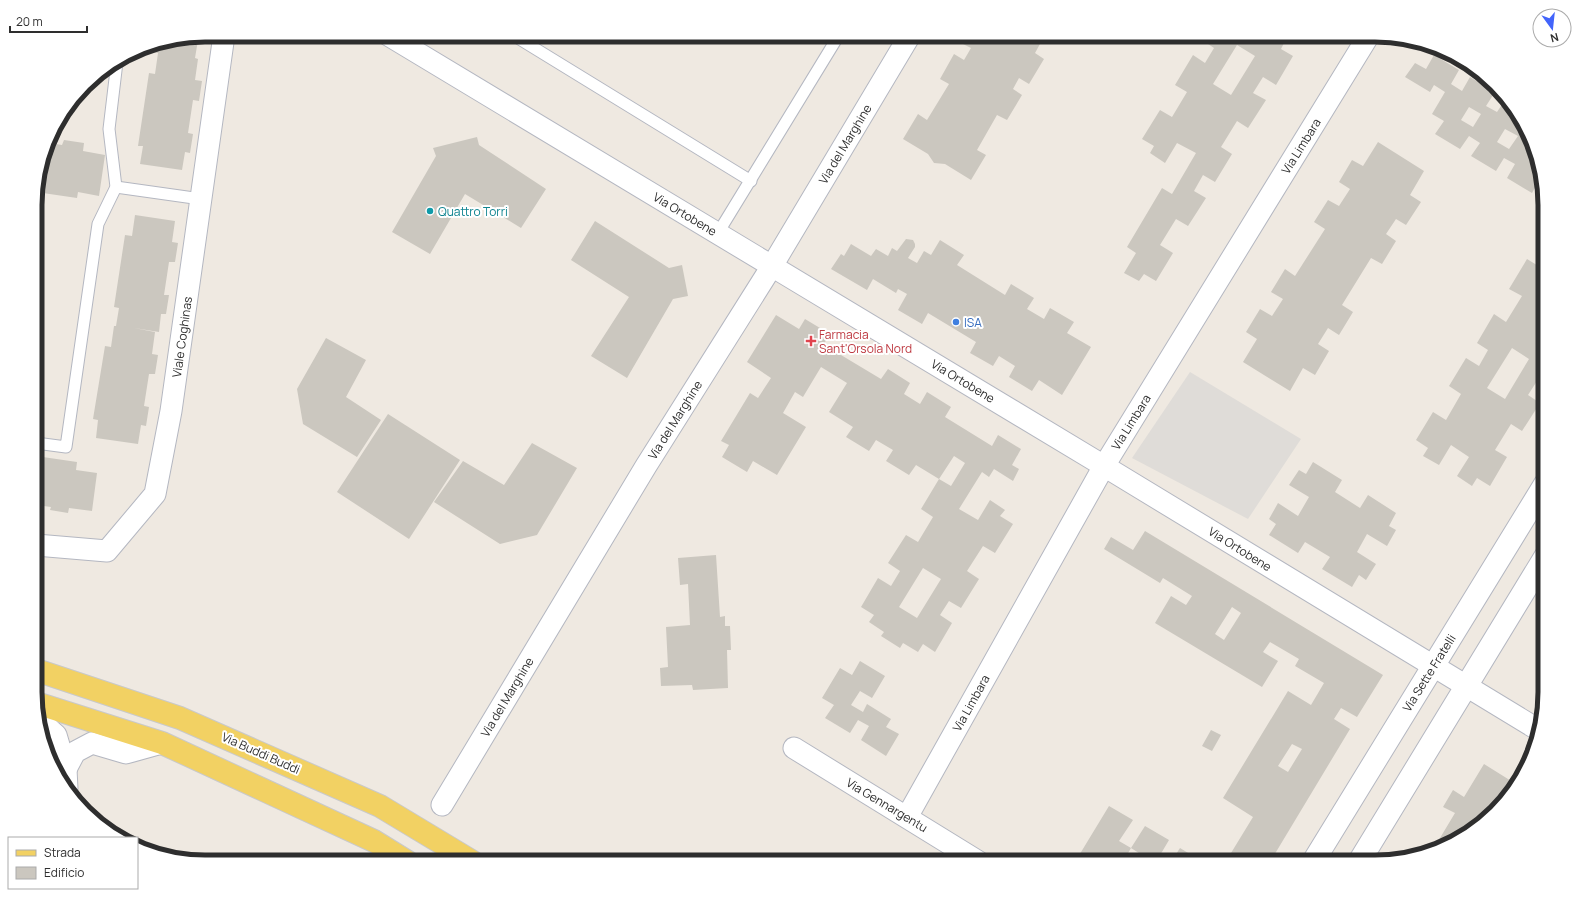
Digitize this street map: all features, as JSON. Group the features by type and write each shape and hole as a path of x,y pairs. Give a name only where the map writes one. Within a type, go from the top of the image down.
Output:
{"main road":[{"name":"Via Buddi Buddi","path":"42,672 180,718 359,796 380,806 461,855"},
{"path":"42,705 162,743 374,841 397,855"}],"street":[{"name":"Viale Coghinas","path":"42,546 107,551 155,494 171,411 223,42"},
{"name":"Via Ortobene","path":"400,42 1104,466 1432,667 1534,727"},
{"name":"Via del Marghine","path":"442,805 646,466 772,266 906,42"},
{"name":"Via Limbara","path":"907,817 1104,466 1365,42"},
{"name":"Via Sette Fratelli","path":"1318,855 1538,495"},
{"path":"1363,855 1465,686 1538,569"},
{"path":"46,726 56,735 66,769 66,778"},
{"path":"66,769 75,752 92,743 126,753 162,743"},
{"name":"Via Gennargentu","path":"794,748 968,855"}],"lane":[{"path":"524,42 751,181"},
{"path":"718,233 835,42"},
{"path":"42,444 66,447 98,224 116,187 109,129 116,68"},
{"path":"116,187 201,199"}],"shaded area":[{"path":"1190,372 1301,439 1248,519 1132,458"}],"building":[{"path":"198,42 195,58 198,59 195,80 202,81 199,101 193,100 188,133 193,134 190,153 185,152 182,170 140,164 143,146 138,146 149,73 155,74 158,53 153,52 173,45"},
{"path":"1041,42 1035,53 1044,59 1029,84 1019,78 1013,89 1022,95 1007,120 997,115 977,150 986,155 971,180 945,164 934,163 928,154 903,139 918,114 927,120 949,84 940,79 954,54 964,60 971,48 961,43"},
{"path":"1205,42 1284,42 1281,49 1293,56 1276,85 1263,77 1253,93 1266,100 1248,128 1237,121 1221,147 1232,154 1215,182 1203,175 1194,191 1206,198 1188,226 1176,219 1160,245 1173,253 1156,281 1144,274 1139,281 1124,273 1136,253 1127,247 1162,188 1172,194 1196,153 1177,143 1165,163 1150,153 1154,146 1142,139 1160,110 1172,117 1187,92 1175,85 1193,55 1205,63 1214,48","holes":["1237,45 1255,56 1231,95 1213,84"]},
{"path":"1434,55 1459,70 1451,84 1462,91 1470,77 1488,88 1494,94 1486,106 1497,112 1502,104 1511,114 1526,142 1537,183 1532,193 1507,178 1515,164 1504,158 1496,171 1471,156 1480,143 1469,136 1460,149 1435,134 1444,121 1432,114 1445,92 1434,85 1430,92 1405,77 1415,63 1426,69","holes":["1469,107 1481,114 1473,127 1461,120","1505,129 1518,136 1509,149 1497,142"]},
{"name":"Quattro Torri","path":"477,137 479,145 546,189 521,228 465,194 430,254 392,232 436,156 433,148"},
{"path":"64,140 84,143 83,151 105,155 99,196 78,192 77,198 42,193 45,173 53,144 62,145"},
{"path":"1378,142 1424,171 1410,195 1421,202 1406,225 1396,219 1386,234 1396,241 1382,264 1371,258 1342,305 1353,312 1339,335 1328,328 1318,344 1329,351 1315,375 1303,368 1290,391 1243,362 1257,339 1246,332 1260,309 1272,316 1283,299 1271,292 1285,269 1295,276 1325,229 1314,222 1328,200 1339,206 1350,189 1339,182 1352,160 1363,166"},
{"path":"135,215 175,221 172,242 178,243 175,262 169,262 164,295 169,295 166,314 161,314 159,332 134,328 155,332 152,354 158,355 155,374 149,374 144,406 149,407 146,426 141,425 138,444 96,438 98,420 93,419 105,346 111,347 114,326 116,326 119,308 114,307 125,235 132,236"},
{"path":"595,221 669,268 682,265 688,296 673,299 627,378 591,356 629,297 571,260"},
{"path":"906,239 913,240 915,244 915,247 908,258 917,263 924,251 931,255 940,240 964,255 957,265 1005,295 1011,284 1034,298 1027,309 1044,319 1050,308 1074,322 1067,333 1091,347 1062,395 1039,380 1032,391 1009,377 1015,366 999,356 993,366 970,353 976,342 928,313 922,324 898,310 907,294 898,289 896,293 873,279 867,290 831,269 841,254 844,256 851,244 871,256 876,249 888,256 892,248 897,251"},
{"path":"1527,259 1538,266 1538,382 1528,395 1538,402 1538,406 1522,431 1511,424 1495,450 1507,457 1490,486 1477,478 1472,486 1457,476 1469,457 1451,445 1439,465 1423,456 1428,448 1416,440 1433,412 1446,420 1461,394 1449,386 1466,358 1479,366 1488,350 1477,343 1494,314 1506,322 1522,296 1509,289","holes":["1512,348 1529,359 1505,399 1487,388"]},
{"path":"776,315 799,329 805,319 830,334 822,347 829,352 831,349 881,379 888,369 910,383 904,394 920,404 927,392 951,407 945,417 992,446 998,435 1021,449 1012,465 1019,469 1013,481 994,469 989,477 982,472 959,509 978,520 990,500 1005,510 1000,516 1013,524 995,553 983,546 967,571 979,579 961,608 949,601 940,615 952,623 935,652 923,644 918,652 903,643 900,648 881,636 884,632 869,622 874,615 861,607 878,578 891,586 900,571 888,563 906,535 918,542 933,517 921,509 939,479 916,465 909,475 886,461 893,450 876,440 869,451 846,437 853,427 829,412 847,383 821,367 803,397 795,392 783,413 806,427 777,475 753,461 747,472 722,457 729,445 721,441 750,393 758,398 771,378 747,362","holes":["954,456 965,463 951,486 939,479","923,568 941,579 917,618 899,607"]},
{"path":"326,338 366,360 346,397 381,420 357,457 303,424 297,389"},
{"path":"388,414 460,460 409,539 337,492"},
{"path":"532,443 577,468 537,535 500,544 434,502 463,461 504,485"},
{"path":"42,457 77,462 76,470 97,473 92,511 69,508 68,513 50,510 51,507 42,506"},
{"path":"1313,462 1342,480 1335,492 1360,508 1368,495 1396,513 1389,526 1396,530 1387,546 1367,534 1357,552 1376,564 1366,580 1359,575 1352,587 1322,569 1330,557 1305,542 1298,553 1269,535 1276,524 1269,519 1278,503 1298,516 1309,497 1289,485 1299,470 1306,474"},
{"path":"1145,531 1383,675 1357,717 1341,708 1334,719 1350,729 1274,855 1234,855 1231,853 1253,817 1223,798 1288,691 1311,705 1324,683 1295,666 1299,659 1270,642 1263,652 1278,661 1262,687 1155,623 1171,596 1186,605 1192,596 1163,578 1160,583 1104,549 1111,537 1133,550","holes":["1232,607 1241,613 1224,640 1215,634","1292,744 1302,749 1288,772 1278,766"]},
{"path":"716,555 720,617 725,616 725,626 730,626 731,650 727,650 728,688 693,690 692,685 661,686 660,668 668,667 666,627 690,625 688,584 680,585 678,558"},
{"path":"860,661 885,676 872,698 860,691 851,705 863,712 867,704 891,719 886,727 899,734 886,756 861,740 869,726 858,720 850,733 825,718 834,705 822,698 840,668 852,675"},
{"path":"1211,730 1221,735 1212,751 1202,746"},
{"path":"1484,764 1512,781 1498,800 1483,815 1466,828 1437,843 1455,813 1443,807 1453,790 1464,797"},
{"path":"1109,806 1133,820 1119,841 1131,848 1127,855 1079,855"},
{"path":"1145,826 1169,840 1160,855 1142,855 1131,848"},
{"path":"1180,848 1192,855 1176,855"}],"place":[{"name":"Quattro Torri","path":"430,211"},
{"name":"ISA","path":"956,322"},
{"name":"Farmacia Sant'Orsola Nord","path":"811,341"}]}
